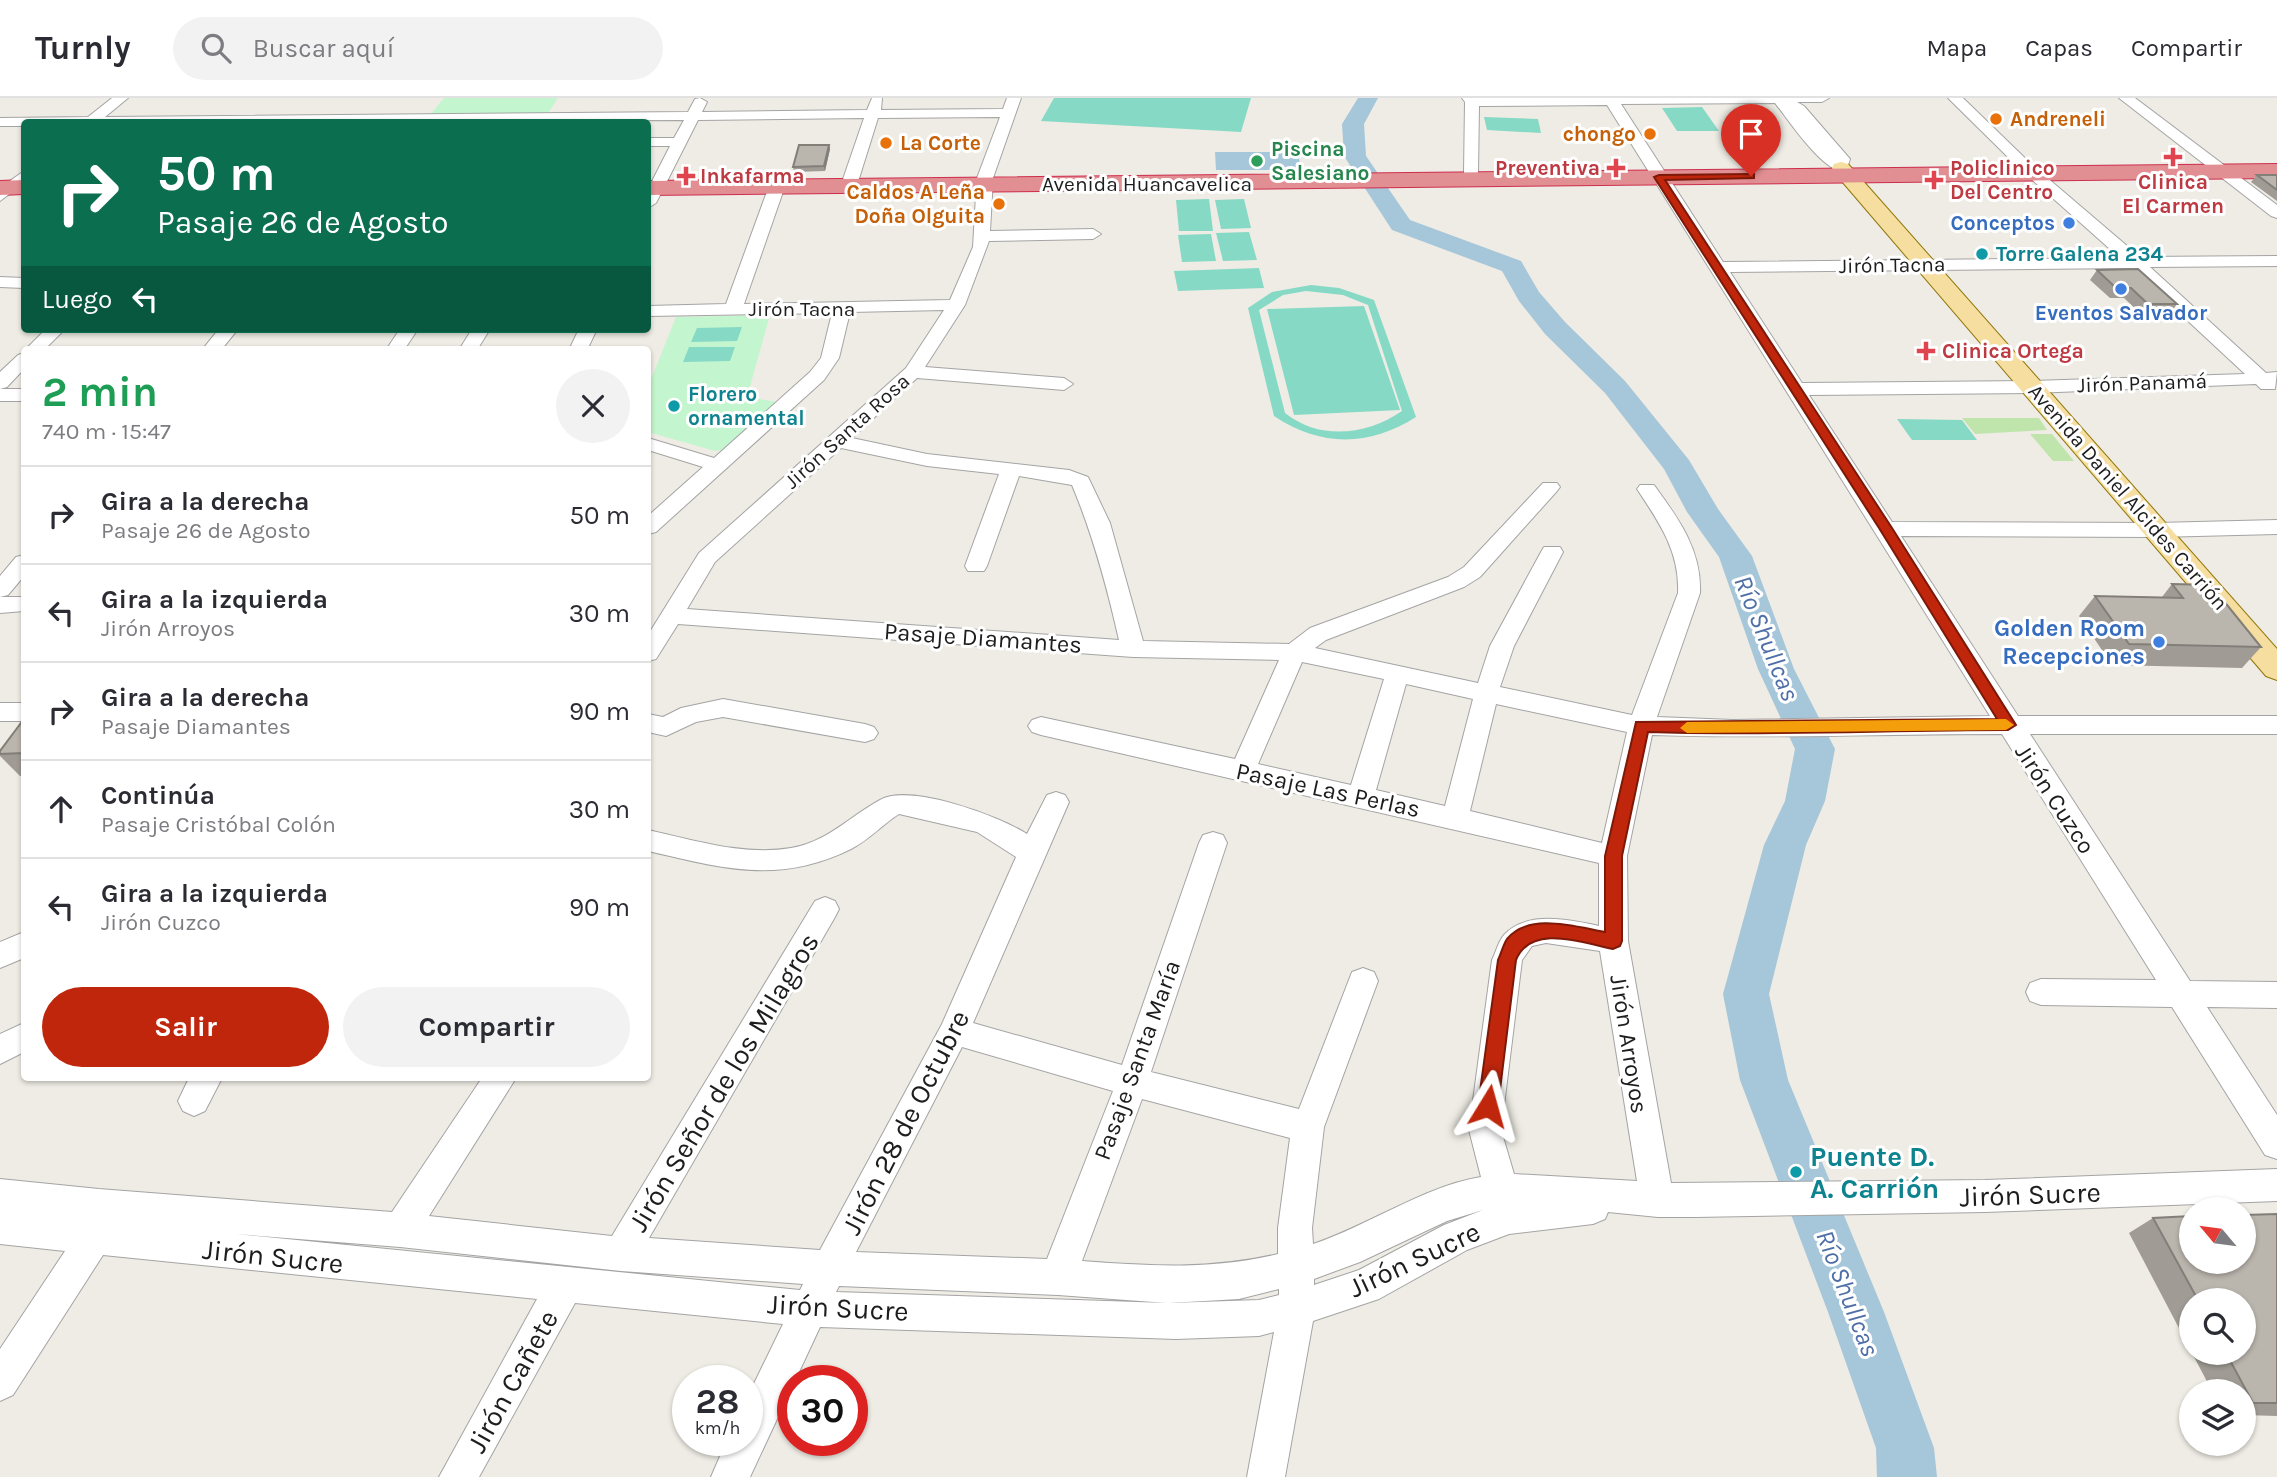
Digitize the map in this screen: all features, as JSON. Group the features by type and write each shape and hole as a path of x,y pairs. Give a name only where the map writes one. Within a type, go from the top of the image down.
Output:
{"highway":[{"name":"Avenida Huancavelica","path":"2220,169 2277,165"},
{"name":"Avenida Huancavelica","path":"651,187 850,182 1284,180 2030,170 2277,171"},
{"name":"Avenida Huancavelica","path":"651,187 777,186 850,182"}],"main road":[{"name":"Avenida Daniel Alcides Carrión","path":"1844,172 2277,669"}],"street":[{"path":"95,119 121,98"},
{"path":"553,119 568,98"},
{"path":"651,187 702,98"},
{"path":"850,182 878,98"},
{"name":"Jirón Santa Rosa","path":"651,648 707,558 913,372 956,305 981,247 985,181 1006,113 1014,98"},
{"path":"1779,98 1831,162 1844,172"},
{"path":"1458,176 1471,100 1822,98"},
{"path":"1955,98 2030,170 2269,378 2277,393"},
{"path":"2126,98 2277,212"},
{"name":"Jirón Cuzco","path":"1611,99 2277,1144"},
{"path":"270,119 285,105"},
{"path":"325,119 411,116 553,119 693,114 1006,113"},
{"path":"0,122 21,122"},
{"path":"651,142 678,142"},
{"path":"733,309 777,186"},
{"path":"982,236 1093,234"},
{"name":"Jirón Tacna","path":"1717,267 2277,261"},
{"path":"0,282 21,282"},
{"name":"Jirón Tacna","path":"651,311 956,305"},
{"path":"651,524 827,365 842,309"},
{"path":"38,346 52,333"},
{"path":"0,383 21,362"},
{"path":"913,372 1064,384"},
{"name":"Jirón Panamá","path":"1796,389 2033,387 2269,378"},
{"path":"0,395 21,395"},
{"path":"837,441 927,460 1069,476 1084,485 1114,571 1133,649"},
{"path":"651,445 717,465"},
{"path":"976,566 1011,470"},
{"path":"1242,772 1294,652 1318,634 1456,582 1472,572 1550,487"},
{"name":"Jirón Arroyos","path":"1647,489 1674,527 1690,570 1691,581 1642,726 1614,856 1613,941 1642,1122 1658,1200"},
{"path":"1885,528 2157,530 2277,527"},
{"path":"1455,817 1486,694 1507,632 1552,552"},
{"path":"0,590 21,566"},
{"path":"0,604 21,604"},
{"name":"Pasaje Diamantes","path":"672,616 1133,649 1294,652 1642,726 1733,729 1861,725 2277,725"},
{"path":"1360,798 1396,675"},
{"path":"651,724 666,727 690,714 723,708 865,733"},
{"path":"0,712 21,712"},
{"name":"Pasaje Las Perlas","path":"1041,726 1455,817 1614,856"},
{"name":"Jirón 28 de Octubre","path":"763,1406 829,1268 954,1031 1056,802"},
{"path":"651,846 744,861 793,859 843,841 882,811 899,804 990,824 1016,838 1031,854"},
{"name":"Pasaje Santa María","path":"1058,1277 1132,1082 1213,843"},
{"name":"Jirón Señor de los Milagros","path":"621,1254 825,909"},
{"path":"1506,1204 1485,1130 1507,960 1514,944 1538,931 1555,931 1613,941"},
{"path":"0,956 21,946"},
{"path":"1266,1477 1297,1308 1295,1228 1308,1127 1363,981"},
{"path":"2041,992 2277,995"},
{"path":"954,1031 1132,1082 1308,1127"},
{"path":"0,1050 21,1039"},
{"path":"400,1230 498,1081"},
{"name":"Jirón Sucre","path":"0,1195 99,1206 400,1230 621,1254 829,1268 1058,1277 1169,1285 1239,1281 1296,1267 1348,1250 1439,1207 1472,1195 1506,1204 1658,1200 1695,1202 1985,1196 2277,1185"},
{"name":"Jirón Sucre","path":"0,1227 809,1309 1176,1321 1259,1318 1366,1286 1455,1237 1506,1204"},
{"path":"0,1382 94,1238"},
{"name":"Jirón Cañete","path":"458,1477 565,1285"},
{"name":"Jirón 28 de Octubre","path":"730,1477 740,1456"}],"green space":[{"path":"444,98 558,98 548,113 430,115"},
{"path":"1054,98 1251,98 1241,132 1041,121"},
{"path":"1702,107 1719,131 1677,131 1662,108"},
{"path":"1484,117 1538,119 1541,133 1487,130"},
{"path":"1209,199 1213,231 1179,231 1176,200"},
{"path":"1244,199 1251,228 1221,229 1215,200"},
{"path":"1249,232 1257,260 1223,261 1216,233"},
{"path":"1211,234 1216,261 1182,262 1178,235"},
{"path":"1259,268 1264,288 1178,291 1174,271"},
{"path":"1311,285 1339,288 1374,300 1416,417 1380,434 1345,439 1309,433 1274,416 1248,308 1272,292","holes":["1306,291 1343,295 1368,305 1402,411 1374,425 1344,432 1313,428 1285,413 1259,310 1283,295"]},
{"path":"1364,306 1400,410 1294,415 1267,309"},
{"path":"770,315 747,397 783,403 721,450 715,451 651,433 651,380 676,317"},
{"path":"742,327 737,341 691,342 697,328"},
{"path":"689,347 735,347 730,361 683,362"},
{"path":"1962,418 2039,418 2047,430 1975,434"},
{"path":"1897,419 1962,420 1977,440 1912,440"},
{"path":"2030,434 2052,434 2074,461 2053,461"}],"water":[{"name":"Piscina Salesiano","path":"1215,152 1298,152 1301,170 1216,170"}],"building":[{"path":"799,145 829,145 824,166 793,167"},
{"path":"2257,175 2277,175 2277,190"},
{"path":"2138,269 2177,304 2148,304 2131,288 2116,288 2097,270"},
{"path":"2172,584 2211,585 2261,647 2129,644 2095,596 2183,598"},
{"path":"21,723 21,753 0,754"},
{"path":"2277,1214 2277,1403 2256,1403 2256,1379 2240,1379 2232,1365 2256,1365 2256,1288 2191,1288 2184,1274 2256,1274 2256,1215"},
{"path":"2179,1217 2179,1265 2153,1218"}],"waterway":[{"name":"Río Shullcas","path":"1368,98 1353,124 1355,156 1401,225 1512,266 1528,295 1555,328 1615,387 1678,467 1703,512 1735,556 1776,669 1815,749 1805,801 1785,845 1746,994 1764,1080 1856,1312 1905,1448 1907,1477"}],"slow traffic":[{"path":"1687,728 2006,725"}],"place":[{"name":"Andreneli","path":"1996,119"},
{"name":"chongo","path":"1650,134"},
{"name":"La Corte","path":"886,143"},
{"name":"Clinica El Carmen","path":"2173,157"},
{"name":"Piscina Salesiano","path":"1257,161"},
{"name":"Preventiva","path":"1616,168"},
{"name":"Inkafarma","path":"686,176"},
{"name":"Policlinico Del Centro","path":"1934,180"},
{"name":"Caldos A Leña Doña Olguita","path":"999,204"},
{"name":"Conceptos","path":"2069,223"},
{"name":"Torre Galena 234","path":"1982,254"},
{"name":"Eventos Salvador","path":"2121,289"},
{"name":"Clinica Ortega","path":"1926,351"},
{"name":"Florero ornamental","path":"674,406"},
{"name":"Golden Room Recepciones","path":"2159,642"},
{"name":"Puente D. A. Carrión","path":"1796,1172"}],"route":[{"path":"1488,1106 1507,960 1514,944 1538,931 1555,931 1613,941 1614,856 1642,726 1733,729 1861,725 2008,725 1659,177 1751,176"}]}
